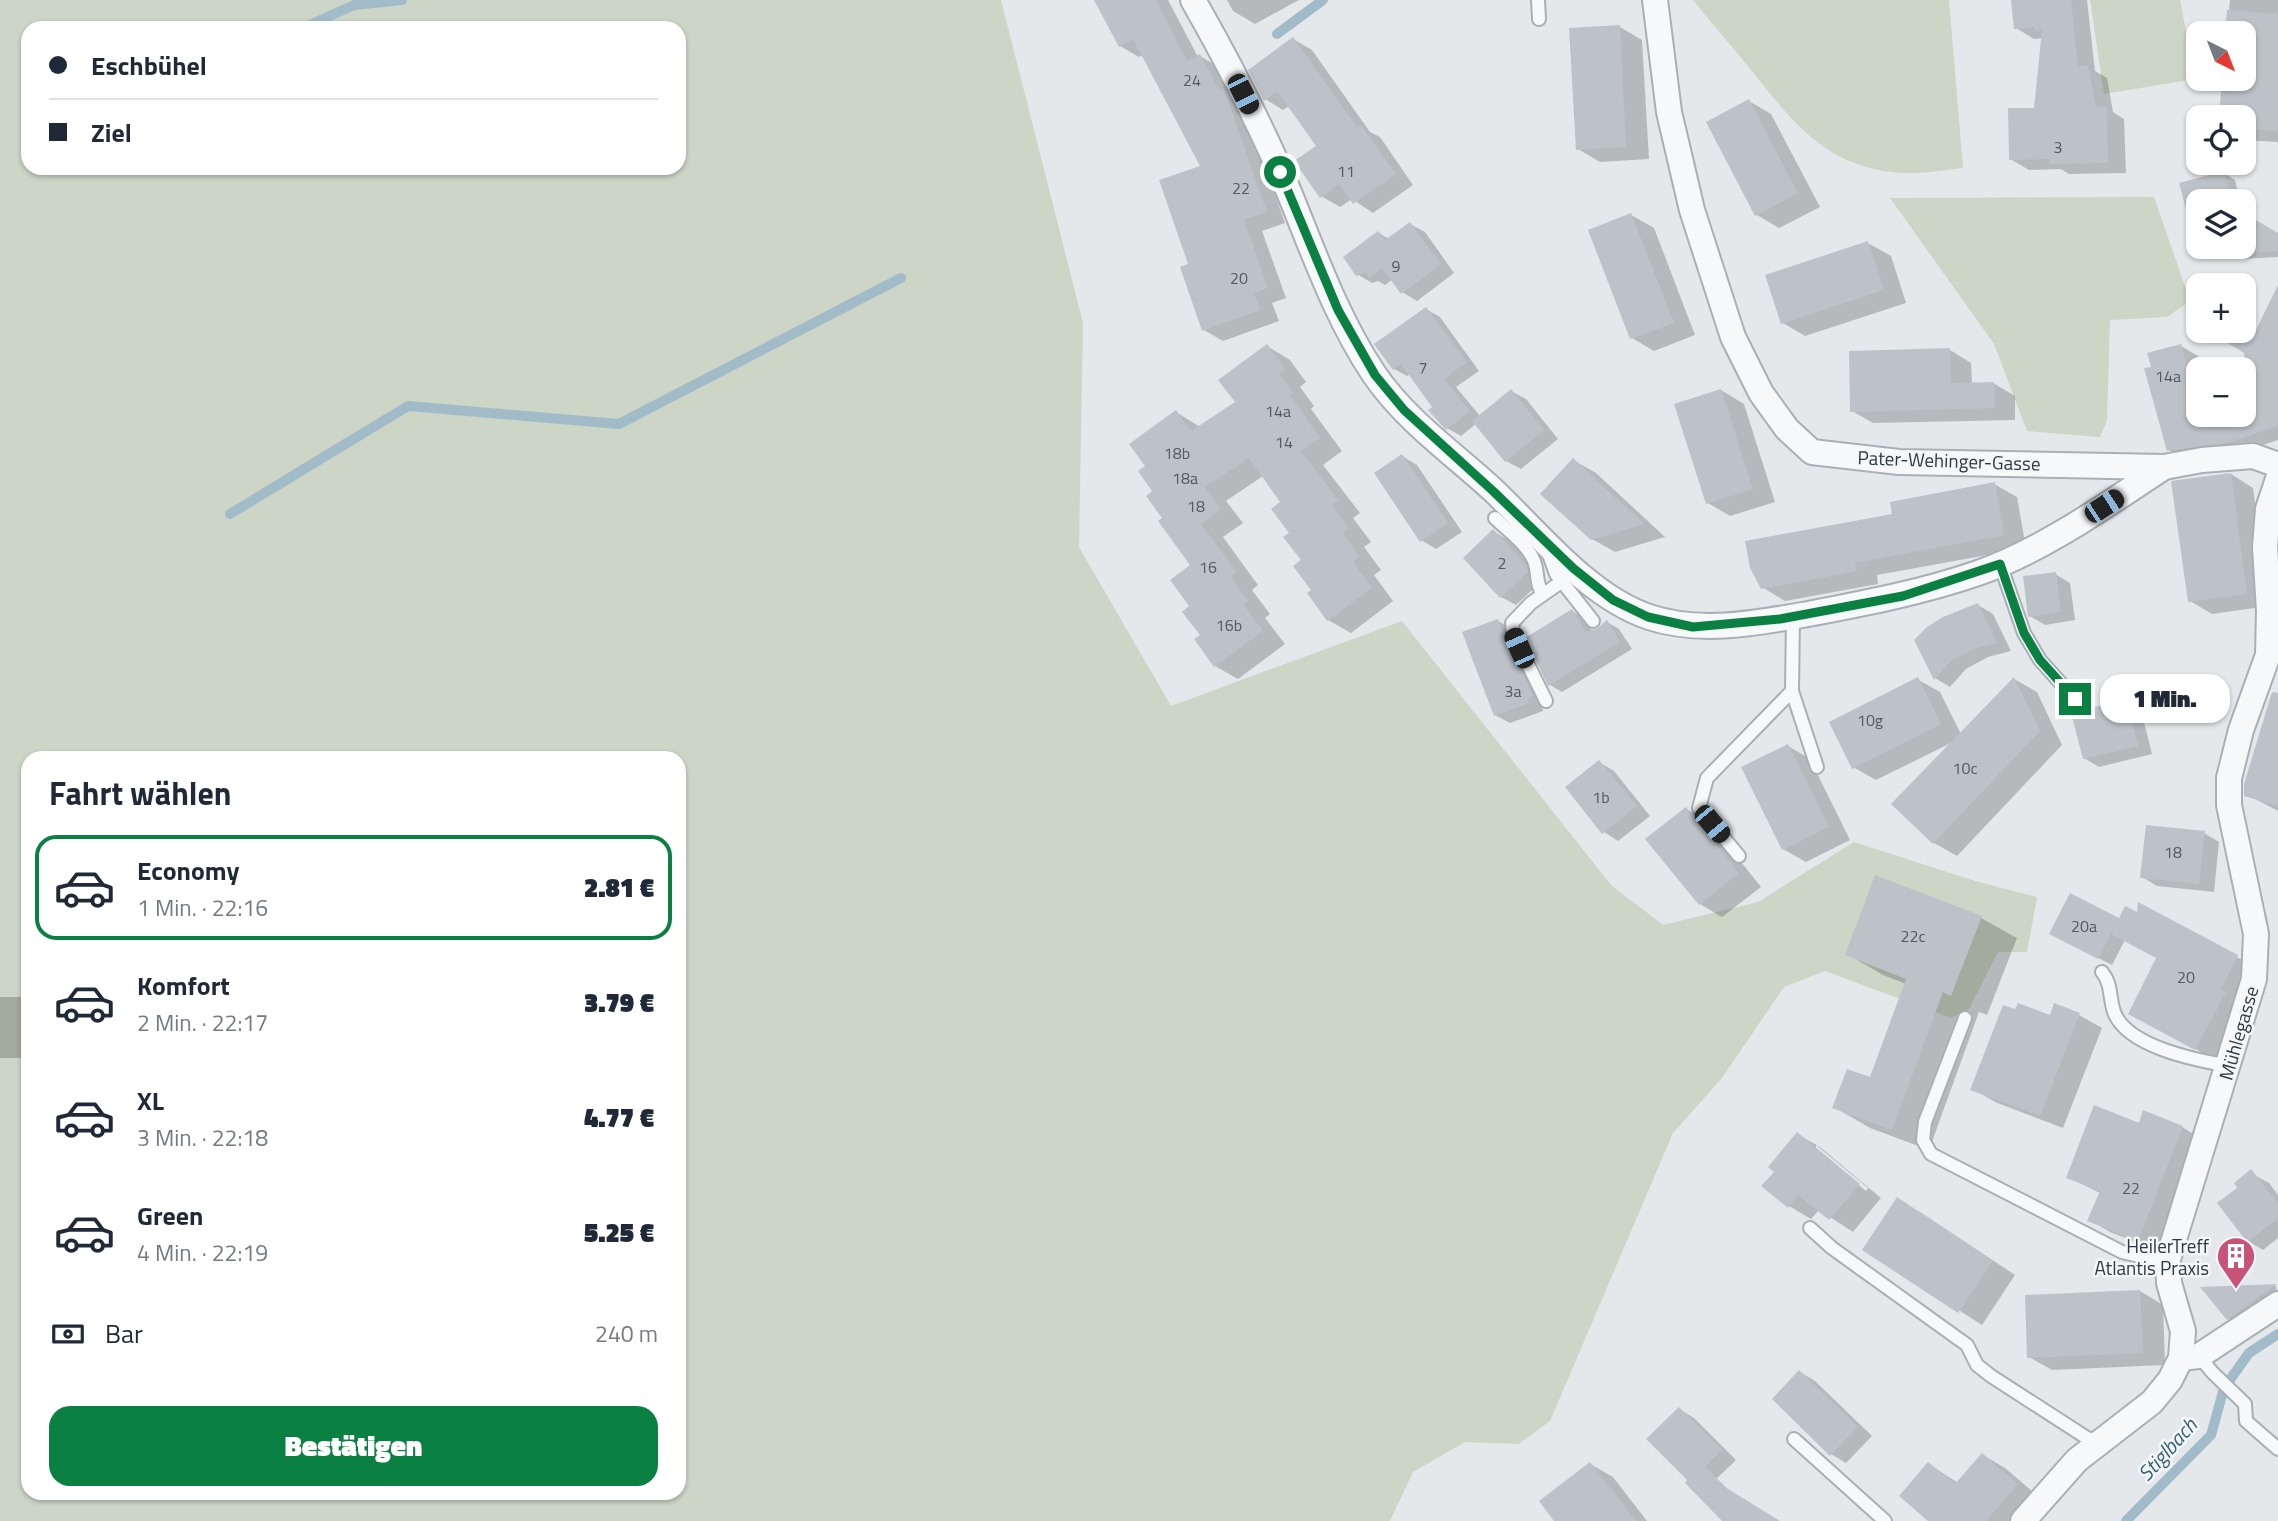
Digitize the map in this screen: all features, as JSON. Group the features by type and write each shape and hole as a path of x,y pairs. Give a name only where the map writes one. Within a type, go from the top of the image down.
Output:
{"street":[{"path":"1193,0 1254,115 1338,310 1375,375 1404,410 1573,568 1613,600 1648,617 1693,627 1793,616 1903,596 2000,564 2084,520 2164,467"},
{"name":"Pater-Wehinger-Gasse","path":"1656,0 1671,124 1692,210 1733,337 1761,393 1787,429 1812,453 1899,462 2164,467 2202,460 2253,456 2278,465"},
{"name":"Mühlegasse","path":"2197,1362 2183,1331 2169,1283 2168,1259 2254,979 2256,934 2229,805 2229,778 2241,730 2273,651 2265,547 2268,509 2278,479"},
{"path":"2023,1521 2077,1460 2152,1402 2170,1380 2278,1304"}],"lane":[{"path":"1538,0 1539,19"},
{"path":"1495,518 1529,552 1534,561 1536,582 1543,594"},
{"path":"1548,544 1548,557 1561,582 1592,621"},
{"path":"2000,564 2024,633 2040,660 2075,699"},
{"path":"1546,701 1513,634 1512,623 1531,603 1561,582"},
{"path":"1793,616 1791,691 1817,766"},
{"path":"1740,856 1699,807 1707,778 1791,691"},
{"path":"2102,972 2109,980 2114,1012 2124,1029 2162,1050 2192,1060 2228,1066"},
{"path":"1965,1018 1925,1122 1923,1140 1931,1154 2122,1252 2147,1258 2168,1259"},
{"path":"1810,1228 1832,1248 1967,1345 1977,1365 2087,1438 2099,1441"},
{"path":"2197,1362 2245,1404 2246,1421 2278,1449"},
{"path":"1794,1439 1885,1521"}],"green space":[{"path":"0,0 1001,0 1083,323 1079,547 1171,706 1402,621 1611,885 1663,925 1758,902 1854,842 1975,881 2037,897 2027,952 1998,952 1969,1009 1951,1018 1825,971 1784,987 1722,1078 1673,1133 1550,1421 1519,1444 1465,1442 1413,1472 1390,1521 0,1521"},
{"path":"1693,0 1949,0 1963,168 1904,173 1877,170 1834,153 1816,141 1783,109"},
{"path":"2090,0 2180,0 2186,32 2186,80 2104,94"},
{"path":"2154,197 2186,289 2186,304 2167,317 2110,320 2107,420 2100,437 2027,431 1994,344 1890,198"}],"building":[{"path":"1094,0 1156,0 1187,61 1200,54 1219,90 1223,87 1267,212 1244,220 1268,288 1254,293 1261,310 1202,331 1180,267 1188,264 1159,180 1200,166 1133,39 1119,47"},
{"path":"2011,0 2071,0 2078,66 2088,66 2096,107 2107,106 2108,163 2049,164 2049,159 2009,160 2008,108 2034,108 2042,30 2035,31 2034,27 2014,29"},
{"path":"2227,10 2278,14 2278,131 2256,130 2256,105 2220,105 2221,91 2256,91 2256,21 2226,21"},
{"path":"1620,25 1626,147 1576,150 1569,28"},
{"path":"1293,37 1357,127 1361,125 1396,174 1353,204 1339,184 1320,198 1294,161 1316,146 1277,91 1264,101 1248,70"},
{"path":"1749,99 1798,193 1755,216 1706,122"},
{"path":"2209,175 2225,175 2229,189 2186,189 2186,209 2179,183"},
{"path":"1631,213 1674,323 1630,339 1588,230"},
{"path":"2256,220 2278,233 2278,251 2256,252"},
{"path":"1410,222 1441,264 1401,294 1382,268 1369,278 1366,272 1356,276 1343,257 1378,231 1385,240"},
{"path":"1868,241 1884,290 1781,324 1765,275"},
{"path":"2278,285 2278,426 2227,443 2167,451 2144,368 2151,367 2147,353 2181,344 2186,362 2186,427 2256,427 2256,357 2244,357 2244,353 2228,343 2256,343 2256,330"},
{"path":"1426,307 1467,362 1444,379 1470,411 1446,430 1428,410 1432,407 1401,364 1393,370 1374,344"},
{"path":"1267,344 1285,369 1279,374 1293,393 1290,395 1320,438 1301,451 1338,500 1332,505 1349,528 1343,533 1359,556 1353,562 1372,588 1327,621 1307,593 1311,590 1293,566 1301,560 1283,537 1289,533 1271,509 1280,502 1249,458 1205,487 1221,509 1201,524 1237,572 1231,577 1248,601 1243,604 1263,631 1214,667 1194,639 1200,635 1182,612 1189,606 1170,580 1190,565 1158,521 1162,518 1146,496 1152,491 1138,471 1145,466 1129,444 1176,410 1191,431 1235,402 1218,380"},
{"path":"1950,348 1951,383 1994,382 1995,408 1850,412 1849,351"},
{"path":"1511,389 1544,430 1505,462 1472,421"},
{"path":"1721,389 1753,489 1706,504 1674,404"},
{"path":"1402,454 1448,523 1420,542 1374,473"},
{"path":"1573,458 1644,524 1591,540 1540,494"},
{"path":"2231,473 2247,594 2188,602 2171,481"},
{"path":"1995,482 2004,535 1855,563 1857,571 1761,589 1750,568 1745,541 1892,514 1890,502"},
{"path":"1493,529 1526,565 1528,572 1500,598 1463,558"},
{"path":"2056,572 2061,612 2028,617 2023,576"},
{"path":"1978,603 1997,643 1973,649 1951,661 1934,680 1914,640 1927,627 1943,617"},
{"path":"1572,609 1586,632 1598,628 1607,620 1620,642 1548,686 1525,638"},
{"path":"1498,619 1509,648 1533,695 1528,699 1529,703 1494,716 1462,632"},
{"path":"1918,677 1941,724 1852,769 1829,722"},
{"path":"2014,677 2040,731 1933,844 1891,804"},
{"path":"2272,692 2278,693 2278,806 2244,796 2244,784"},
{"path":"2127,699 2138,746 2083,759 2071,713"},
{"path":"1788,744 1829,827 1782,850 1741,767"},
{"path":"1599,760 1637,806 1602,834 1565,787"},
{"path":"1686,807 1739,873 1699,905 1645,839"},
{"path":"2146,825 2205,831 2199,884 2140,878"},
{"path":"1875,875 1982,916 1951,996 1943,992 1892,1130 1832,1108 1847,1069 1870,1077 1906,979 1845,955"},
{"path":"2070,893 2119,918 2098,959 2049,934"},
{"path":"2138,902 2238,955 2221,989 2226,992 2195,1050 2128,1014 2156,958 2111,934 2125,906 2137,912"},
{"path":"2018,1003 2050,1015 2054,1003 2080,1013 2040,1116 1970,1090 2003,1005 2015,1009"},
{"path":"2094,1105 2139,1123 2143,1110 2183,1126 2138,1241 2087,1221 2100,1191 2066,1178"},
{"path":"1797,1132 1860,1184 1829,1220 1798,1195 1788,1208 1761,1186 1774,1172 1768,1167"},
{"path":"2251,1169 2278,1203 2278,1219 2247,1242 2217,1203 2237,1188 2234,1183"},
{"path":"1897,1197 1993,1261 1958,1313 1862,1250"},
{"path":"2277,1284 2227,1320 2200,1287"},
{"path":"2140,1290 2143,1353 2027,1358 2025,1295"},
{"path":"1799,1370 1858,1427 1830,1456 1772,1399"},
{"path":"1679,1407 1722,1450 1705,1467 1728,1489 1780,1521 1722,1521 1685,1483 1687,1480 1646,1439"},
{"path":"1982,1453 2018,1484 1986,1521 1928,1521 1899,1496 1928,1462 1955,1484"},
{"path":"1590,1462 1636,1521 1554,1521 1539,1501"}],"waterway":[{"path":"319,21 354,5 402,0"},
{"path":"1277,34 1323,0"},
{"path":"230,514 408,406 619,424 901,278"},
{"name":"Stiglbach","path":"2126,1521 2211,1435 2224,1388 2249,1353 2278,1334"}],"place":[{"name":"HeilerTreff Atlantis Praxis","path":"2236,1290"}],"route":[{"path":"1280,172 1338,310 1375,375 1404,410 1573,568 1613,600 1648,617 1693,627 1780,619 1903,596 2000,564 2024,633 2040,660 2075,699"}]}
